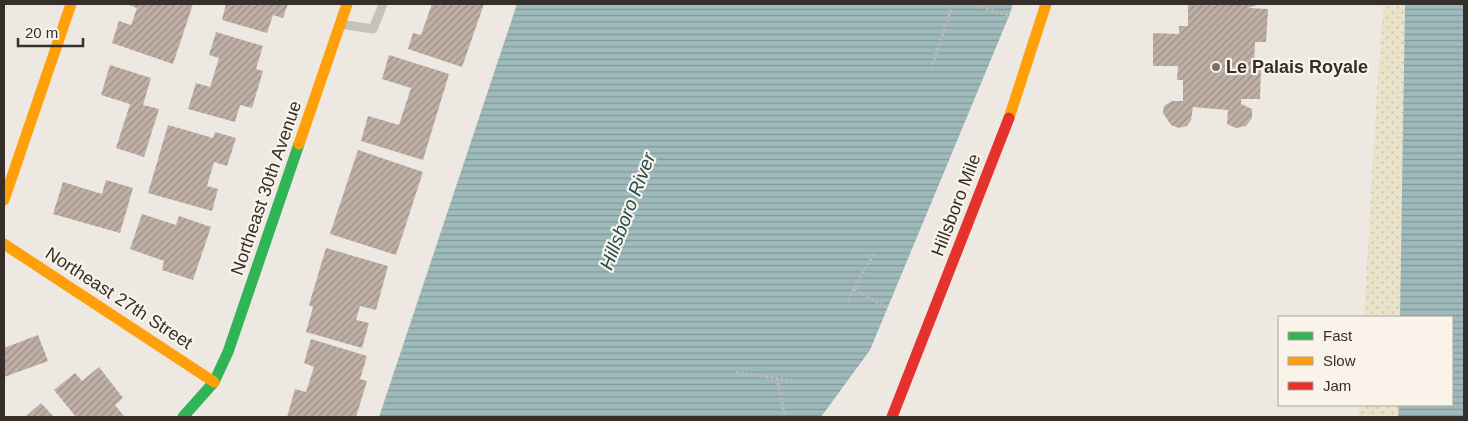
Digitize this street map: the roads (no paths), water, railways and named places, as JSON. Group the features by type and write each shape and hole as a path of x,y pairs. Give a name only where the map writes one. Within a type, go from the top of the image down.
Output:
{"street":[{"path":"4,200 71,4"},
{"name":"Northeast 30th Avenue","path":"183,417 214,382 228,352 347,4"},
{"name":"Hillsboro Mile","path":"892,417 1016,98 1046,4"},
{"name":"Northeast 27th Street","path":"4,244 214,382"}],"lane":[{"path":"340,24 374,29 383,4"}],"water":[{"name":"Hillsboro River","path":"517,4 1013,4 870,350 821,417 379,417"},
{"path":"1405,4 1464,4 1464,417 1398,417 1399,406 1453,406 1453,316 1400,316"}],"place":[{"name":"Le Palais Royale","path":"1216,67"}]}
